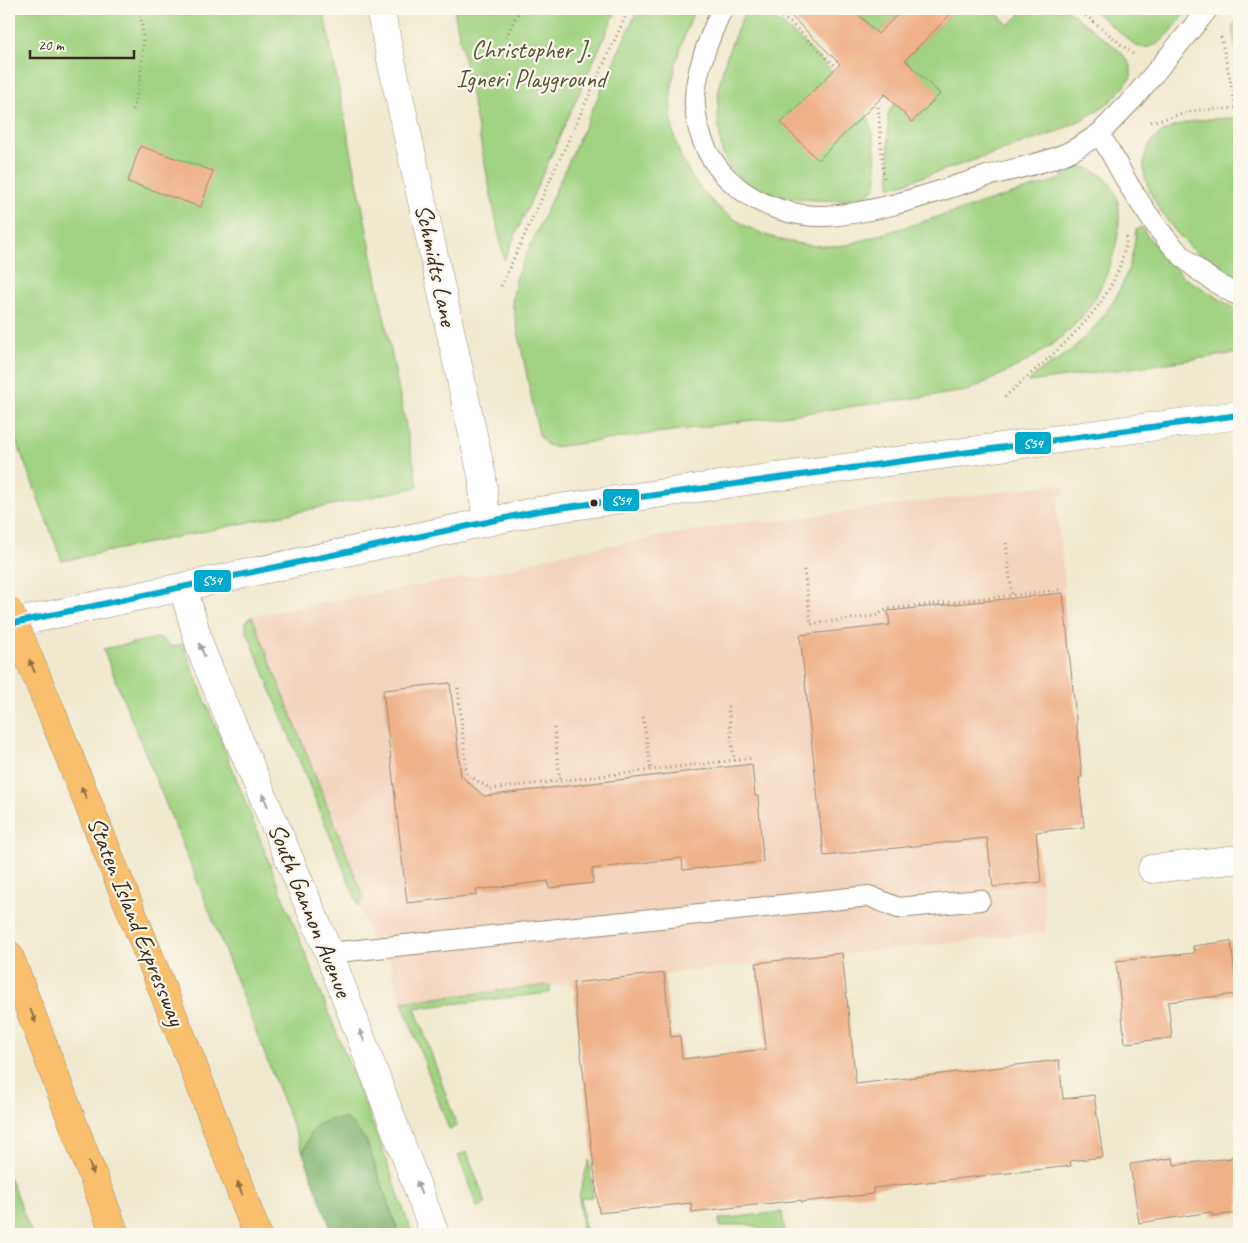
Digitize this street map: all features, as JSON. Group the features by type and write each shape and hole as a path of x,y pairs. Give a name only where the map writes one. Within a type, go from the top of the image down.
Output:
{"highway":[{"name":"Staten Island Expressway","path":"9,611 192,1063 257,1234"},
{"path":"9,954 115,1234"}],"street":[{"name":"Schmidts Lane","path":"380,9 482,476 486,522"},
{"path":"9,624 538,511 751,480 1239,416"},
{"name":"South Gannon Avenue","path":"183,587 201,650 329,953 435,1234"},
{"path":"1152,869 1239,859"}],"lane":[{"path":"722,9 700,66 695,106 703,144 720,172 748,196 781,211 824,216 863,212 1067,154 1099,134 1134,99 1208,9"},
{"path":"1099,134 1129,186 1180,256 1200,273 1239,296"},
{"path":"329,953 869,896 898,908 980,900"}],"path":[{"path":"132,110 140,84 143,59 144,32 139,9"},
{"path":"506,37 520,9"},
{"path":"501,286 630,9"},
{"path":"768,9 791,23 836,67"},
{"path":"1078,9 1155,73"},
{"path":"1099,134 1198,110 1238,108 1220,27"},
{"path":"878,107 884,206"},
{"path":"1005,397 1094,315 1112,285 1122,260 1127,236 1129,186"},
{"path":"1006,544 1012,595"},
{"path":"804,570 810,624 875,616 888,609 1060,590"},
{"path":"458,688 468,775 491,789 753,758"},
{"path":"728,706 734,760"},
{"path":"643,716 651,770"},
{"path":"554,728 560,781"}],"shaded area":[{"path":"1057,484 1058,488 1065,487 1060,496 1057,512 1065,586 1063,587 1063,593 1082,777 1079,778 1084,827 1036,832 1047,932 402,1002 388,956 377,952 246,629 246,622 252,616 510,569 549,556 760,519 763,523"}],"green space":[{"path":"9,9 323,9 418,487 62,561 9,422"},
{"name":"Christopher J. Igneri Playground","path":"454,9 617,9 504,260"},
{"path":"638,9 695,9 676,63 671,97 673,132 684,162 701,189 723,211 750,228 781,240 813,245 847,245 1064,178 1062,168 1076,166 1098,173 1111,185 1118,202 1119,221 1111,263 1084,314 1060,339 1030,359 967,391 554,447 547,445 539,435 512,302 517,275"},
{"path":"746,9 757,9 784,25 836,76 862,108 869,119 874,140 877,177 876,186 872,191 862,196 848,199 814,200 796,198 754,188 728,166 720,142 718,95 720,80 728,53"},
{"path":"853,9 903,9 878,34"},
{"path":"956,9 992,9 1009,25 1025,9 1066,9 1120,51 1131,66 1131,76 1125,86 1107,104 1086,118 1063,129 890,188 888,114 894,104 912,121 939,94 905,60"},
{"path":"1091,9 1188,9 1166,37 1153,46 1145,47 1136,46"},
{"path":"1239,18 1239,66 1232,27"},
{"path":"1239,118 1239,282 1214,268 1180,236 1154,200 1146,180 1144,162 1150,145 1165,131 1173,127 1201,120"},
{"path":"1141,227 1165,259 1184,277 1239,311 1239,353 1029,382 1044,368 1077,345 1103,317 1122,285 1129,268 1136,230"},
{"path":"252,616 362,893 363,899 359,907 246,629 246,622"},
{"path":"157,638 163,639 172,647 183,644 382,1148 412,1234 399,1234 366,1140 310,1134 303,1153 207,905 103,649"},
{"path":"550,985 550,993 415,1008 457,1126 449,1129 402,1002"},
{"path":"331,1119 347,1119 366,1140 399,1234 333,1234 303,1153 310,1134 317,1125"},
{"path":"467,1152 486,1204 477,1207 458,1155"},
{"path":"589,1160 593,1197 581,1198 585,1231 601,1230 601,1234 583,1234 582,1230 579,1196"},
{"path":"9,1177 32,1234 9,1234"},
{"path":"782,1212 785,1234 761,1234 758,1229 749,1224 720,1227 719,1219"}],"building":[{"path":"784,9 853,9 878,34 903,9 956,9 905,60 940,94 912,122 885,94 818,160 781,123 840,64"},
{"path":"140,146 213,171 201,207 128,182"},
{"path":"1063,593 1082,777 1079,778 1084,827 1036,832 1041,882 993,887 987,838 824,856 800,635 890,625 888,611"},
{"path":"450,683 461,776 484,796 752,764 755,796 758,796 763,862 683,870 682,858 592,869 593,883 549,888 548,881 476,890 477,895 407,903 383,690"},
{"path":"1231,941 1237,994 1168,1002 1172,1038 1125,1043 1116,961 1194,953 1193,946"},
{"path":"842,953 856,1084 1059,1060 1063,1099 1094,1095 1103,1157 1070,1161 1071,1166 873,1188 873,1194 801,1202 801,1200 692,1212 691,1203 599,1213 573,983 664,973 671,1037 680,1036 682,1059 766,1049 756,963"},
{"path":"1239,1157 1239,1213 1212,1216 1211,1212 1139,1223 1130,1164 1173,1158 1174,1165"}],"transit line":[{"name":"S54","path":"9,624 538,511 1239,415"}]}
